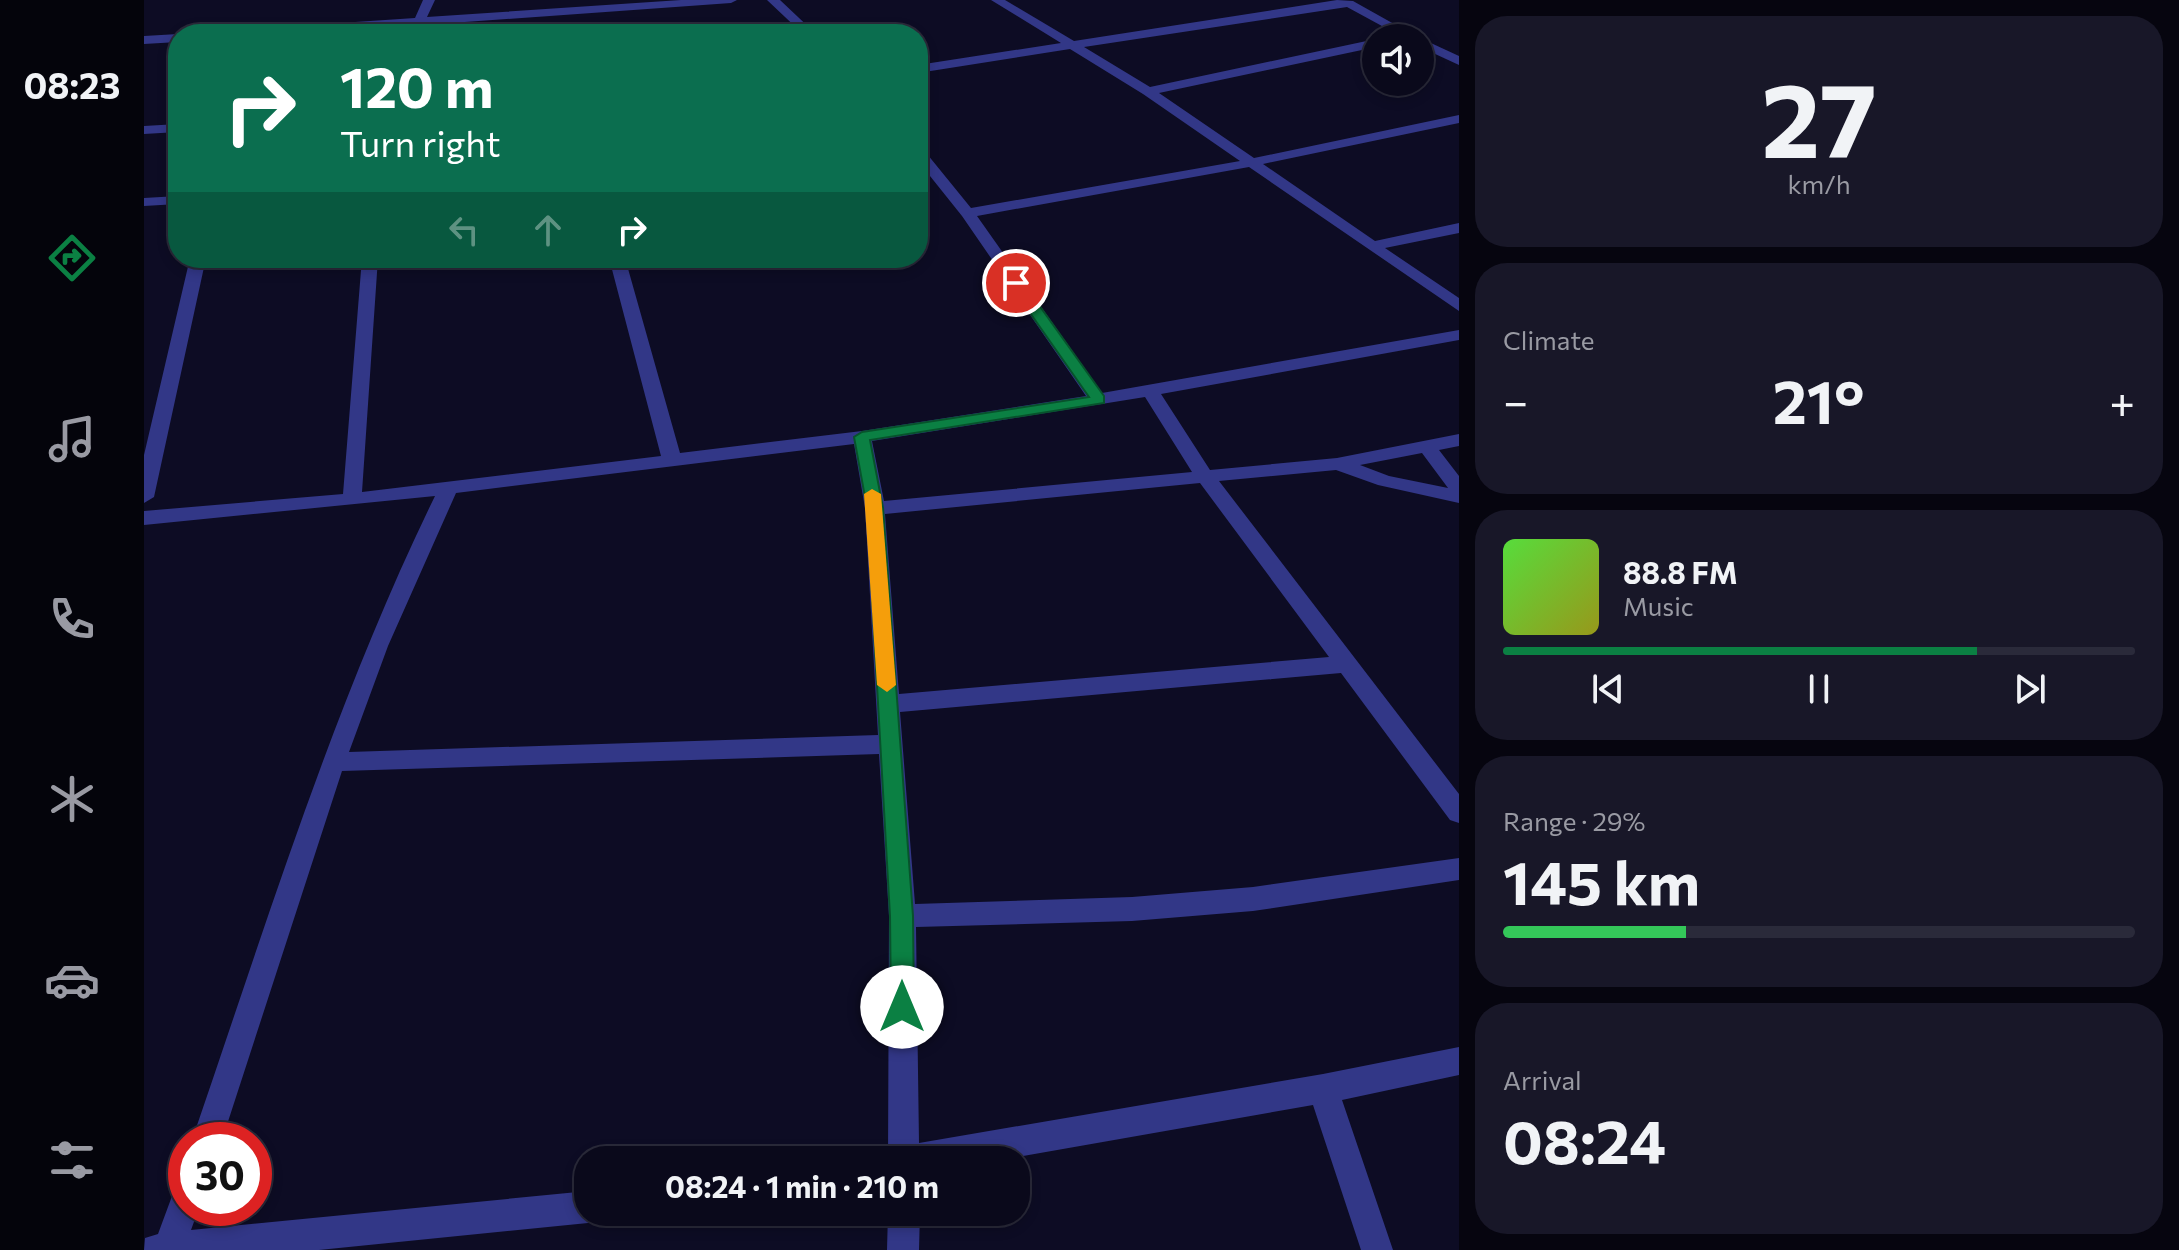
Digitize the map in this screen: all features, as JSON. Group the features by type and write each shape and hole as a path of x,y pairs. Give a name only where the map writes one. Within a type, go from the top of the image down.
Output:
{"street":[{"path":"417,24 429,0"},
{"path":"469,24 731,0"},
{"path":"773,0 799,24"},
{"path":"997,0 1148,91 1459,306"},
{"path":"928,68 1346,2 1385,24"},
{"path":"144,40 168,39"},
{"path":"1148,91 1362,46"},
{"path":"1434,49 1459,61"},
{"path":"967,213 1252,161 1459,119"},
{"path":"144,130 168,129"},
{"path":"928,164 967,213 1098,400"},
{"path":"144,202 168,201"},
{"path":"1371,246 1459,228"},
{"path":"144,497 196,268"},
{"path":"352,500 369,268"},
{"path":"620,268 672,460"},
{"path":"144,518 352,500 862,437 1098,400 1459,335"},
{"path":"1150,391 1206,478 1459,813"},
{"path":"862,437 875,508 902,916 904,1146"},
{"path":"875,508 1337,464 1459,440"},
{"path":"1427,447 1459,489"},
{"path":"1337,464 1385,481 1459,497"},
{"path":"213,1122 334,762 419,546 449,488"},
{"path":"888,704 1346,664"},
{"path":"334,762 889,744"},
{"path":"902,916 1132,909 1253,899 1459,869"},
{"path":"993,1146 1323,1089 1459,1061"},
{"path":"1323,1089 1377,1250"},
{"path":"163,1249 574,1208"},
{"path":"163,1249 174,1226"},
{"path":"903,1250 904,1226"}],"slow traffic":[{"path":"872,494 887,685"}],"route":[{"path":"902,1007 902,916 875,508 862,437 1098,400 1016,283"}]}
